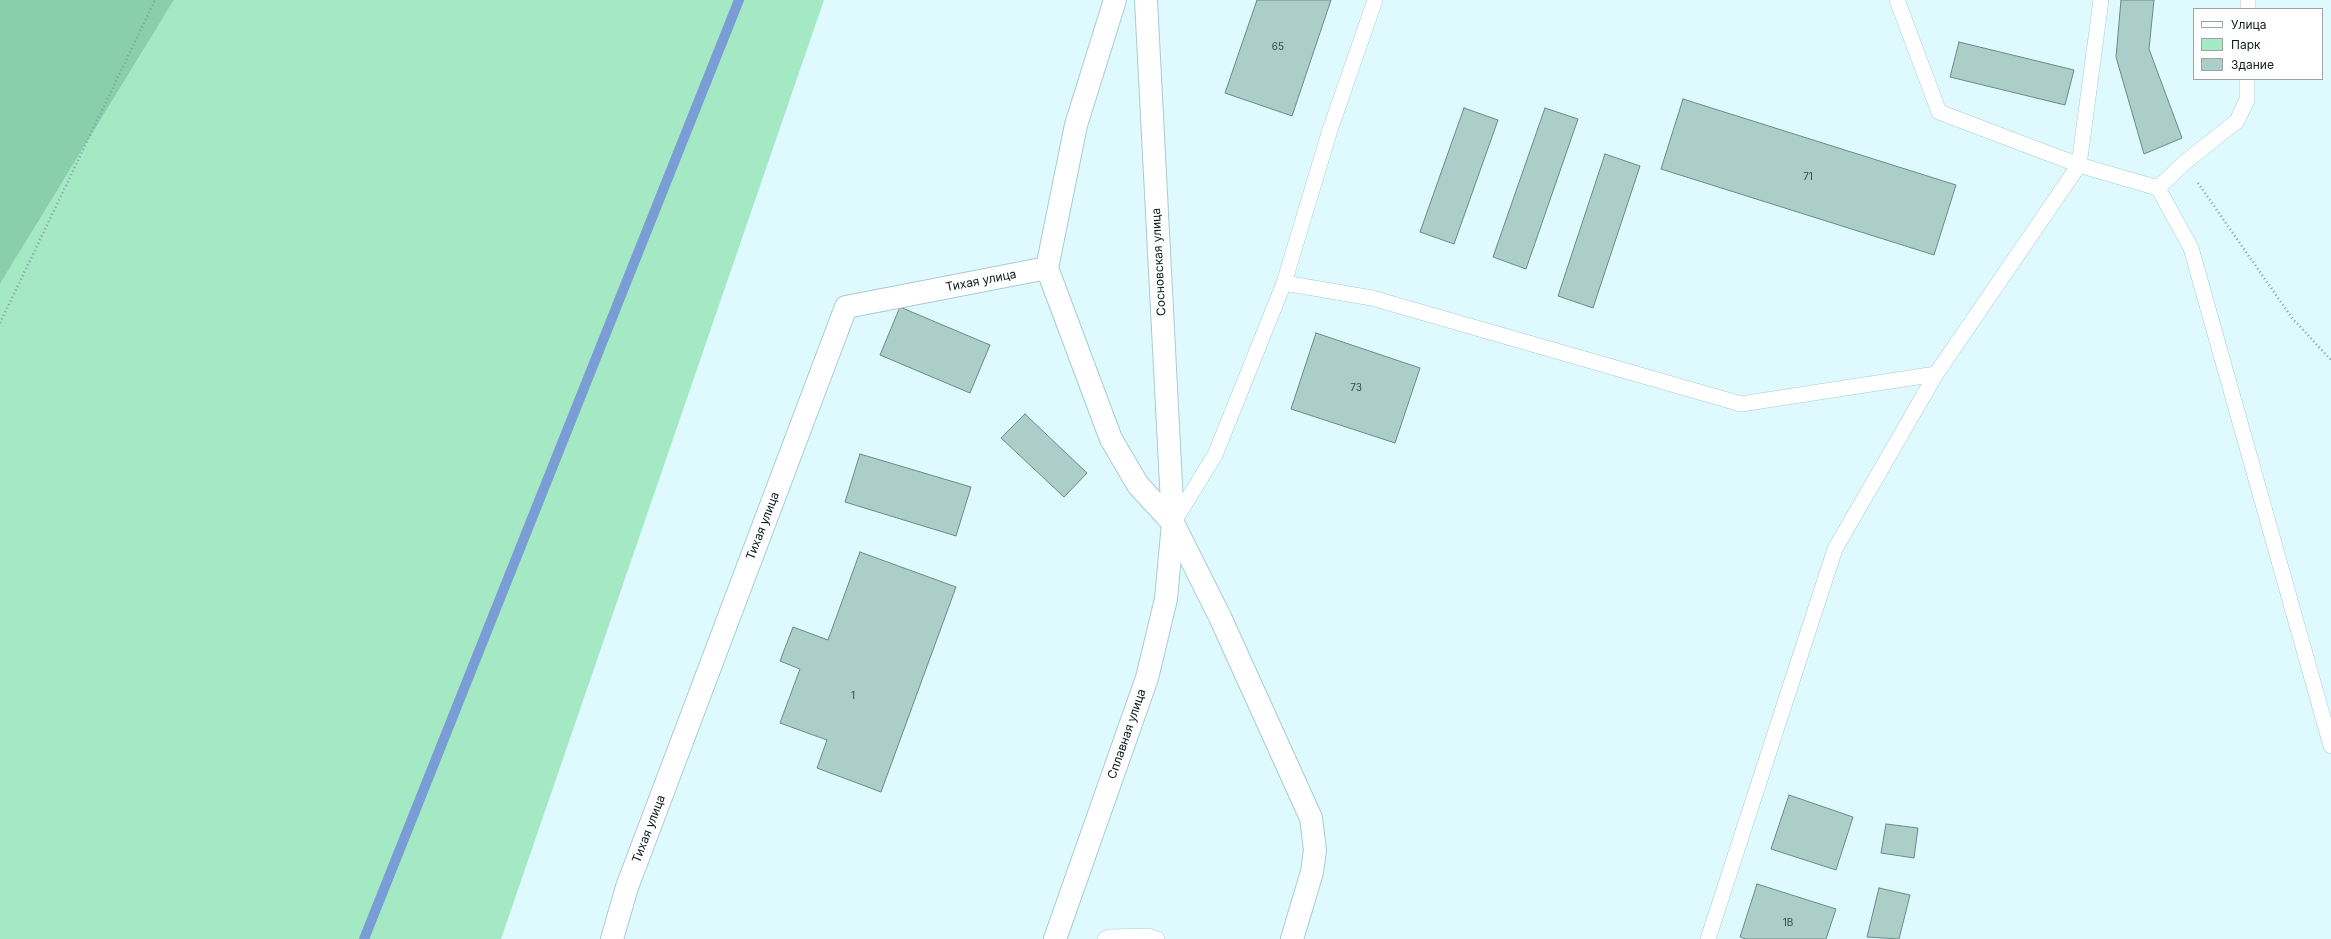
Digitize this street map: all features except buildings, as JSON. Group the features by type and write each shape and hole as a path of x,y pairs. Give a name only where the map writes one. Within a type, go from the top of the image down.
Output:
{"street":[{"path":"1115,0 1076,125 1047,268 1111,439 1138,485 1173,523 1220,617 1311,818 1315,850 1314,857 1292,939"},
{"name":"Сосновская улица","path":"1146,0 1173,523"},
{"name":"Тихая улица","path":"612,939 627,887 846,307 1047,268"},
{"name":"Сплавная улица","path":"1055,939 1147,678 1166,599 1173,523"}],"lane":[{"path":"1173,523 1215,454 1284,283 1330,130 1375,0"},
{"path":"1897,0 1939,112 2079,166 2158,188 2191,248 2331,746"},
{"path":"1708,939 1835,549 1936,374 2079,166 2101,0"},
{"path":"2158,188 2184,163 2237,121 2247,100 2247,80"},
{"path":"1284,283 1372,298 1741,404 1936,374"},
{"path":"1105,939 1110,937 1149,936 1157,939"}],"path":[{"path":"0,323 155,0"},
{"path":"2184,163 2292,318 2331,360"}],"green space":[{"path":"0,0 174,0 0,284"},
{"path":"174,0 824,0 501,939 0,939 0,284"}],"waterway":[{"path":"364,939 739,0"}]}
